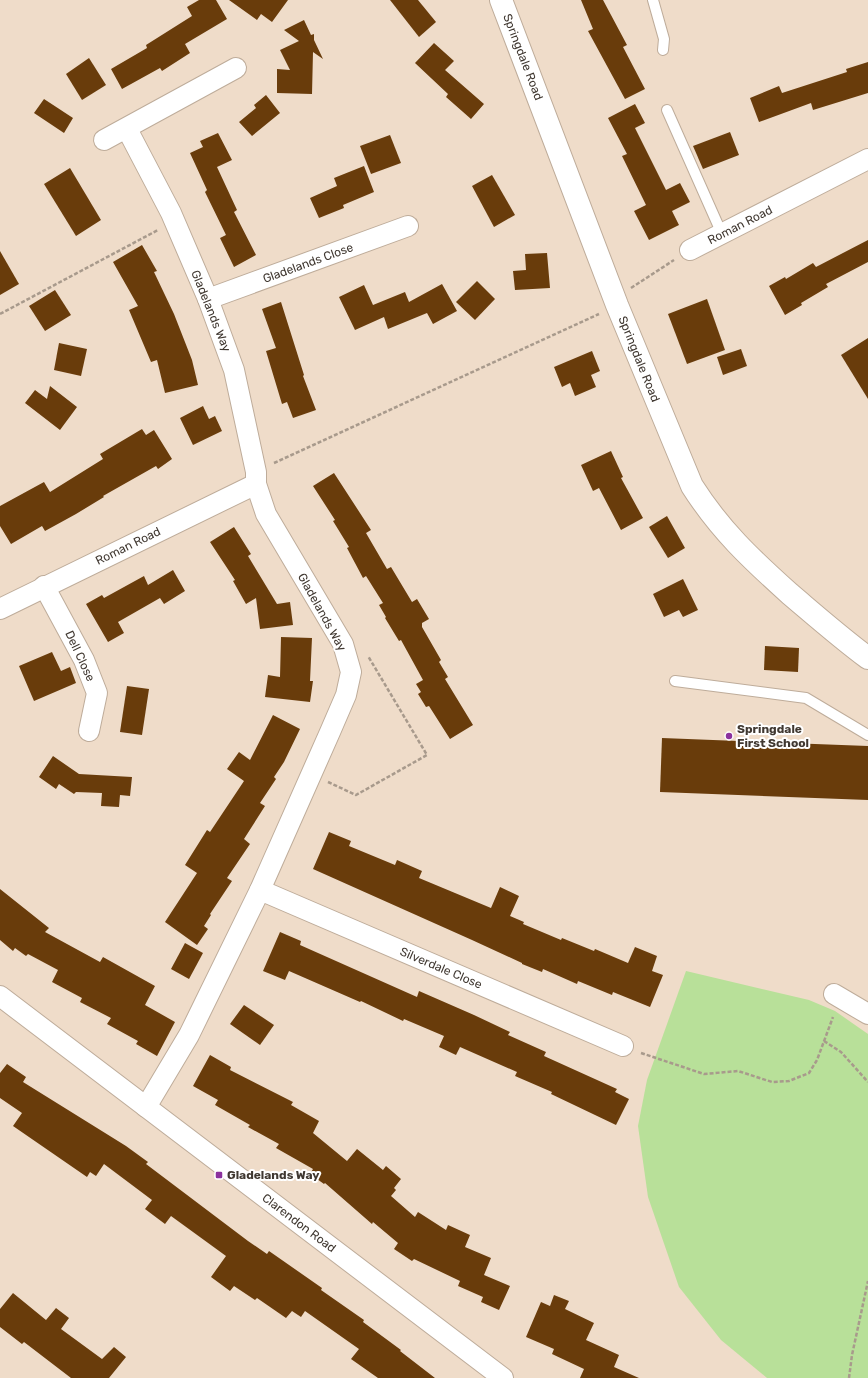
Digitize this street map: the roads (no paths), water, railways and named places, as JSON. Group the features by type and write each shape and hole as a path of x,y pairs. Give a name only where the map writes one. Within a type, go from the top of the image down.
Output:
{"street":[{"name":"Springdale Road","path":"501,0 616,302 677,453 692,486 709,513 747,556 831,630 868,658"},
{"path":"104,140 127,129 236,68"},
{"name":"Gladelands Way","path":"127,129 174,221 208,299 234,370 256,478 266,514 343,644 351,672 346,695 260,890 189,1036 146,1107"},
{"name":"Roman Road","path":"690,250 868,159"},
{"name":"Gladelands Close","path":"208,299 408,226"},
{"name":"Roman Road","path":"0,608 256,478"},
{"name":"Dell Close","path":"44,586 84,660 97,693 89,731"},
{"name":"Silverdale Close","path":"260,890 623,1046"},
{"name":"Clarendon Road","path":"0,996 503,1378"},
{"path":"838,996 868,1014"}],"lane":[{"path":"653,0 664,39 663,50"},
{"path":"667,110 722,234"},
{"path":"675,681 806,698 868,735"}],"place":[{"name":"Springdale First School","path":"729,736"},
{"name":"Gladelands Way","path":"219,1175"}]}
